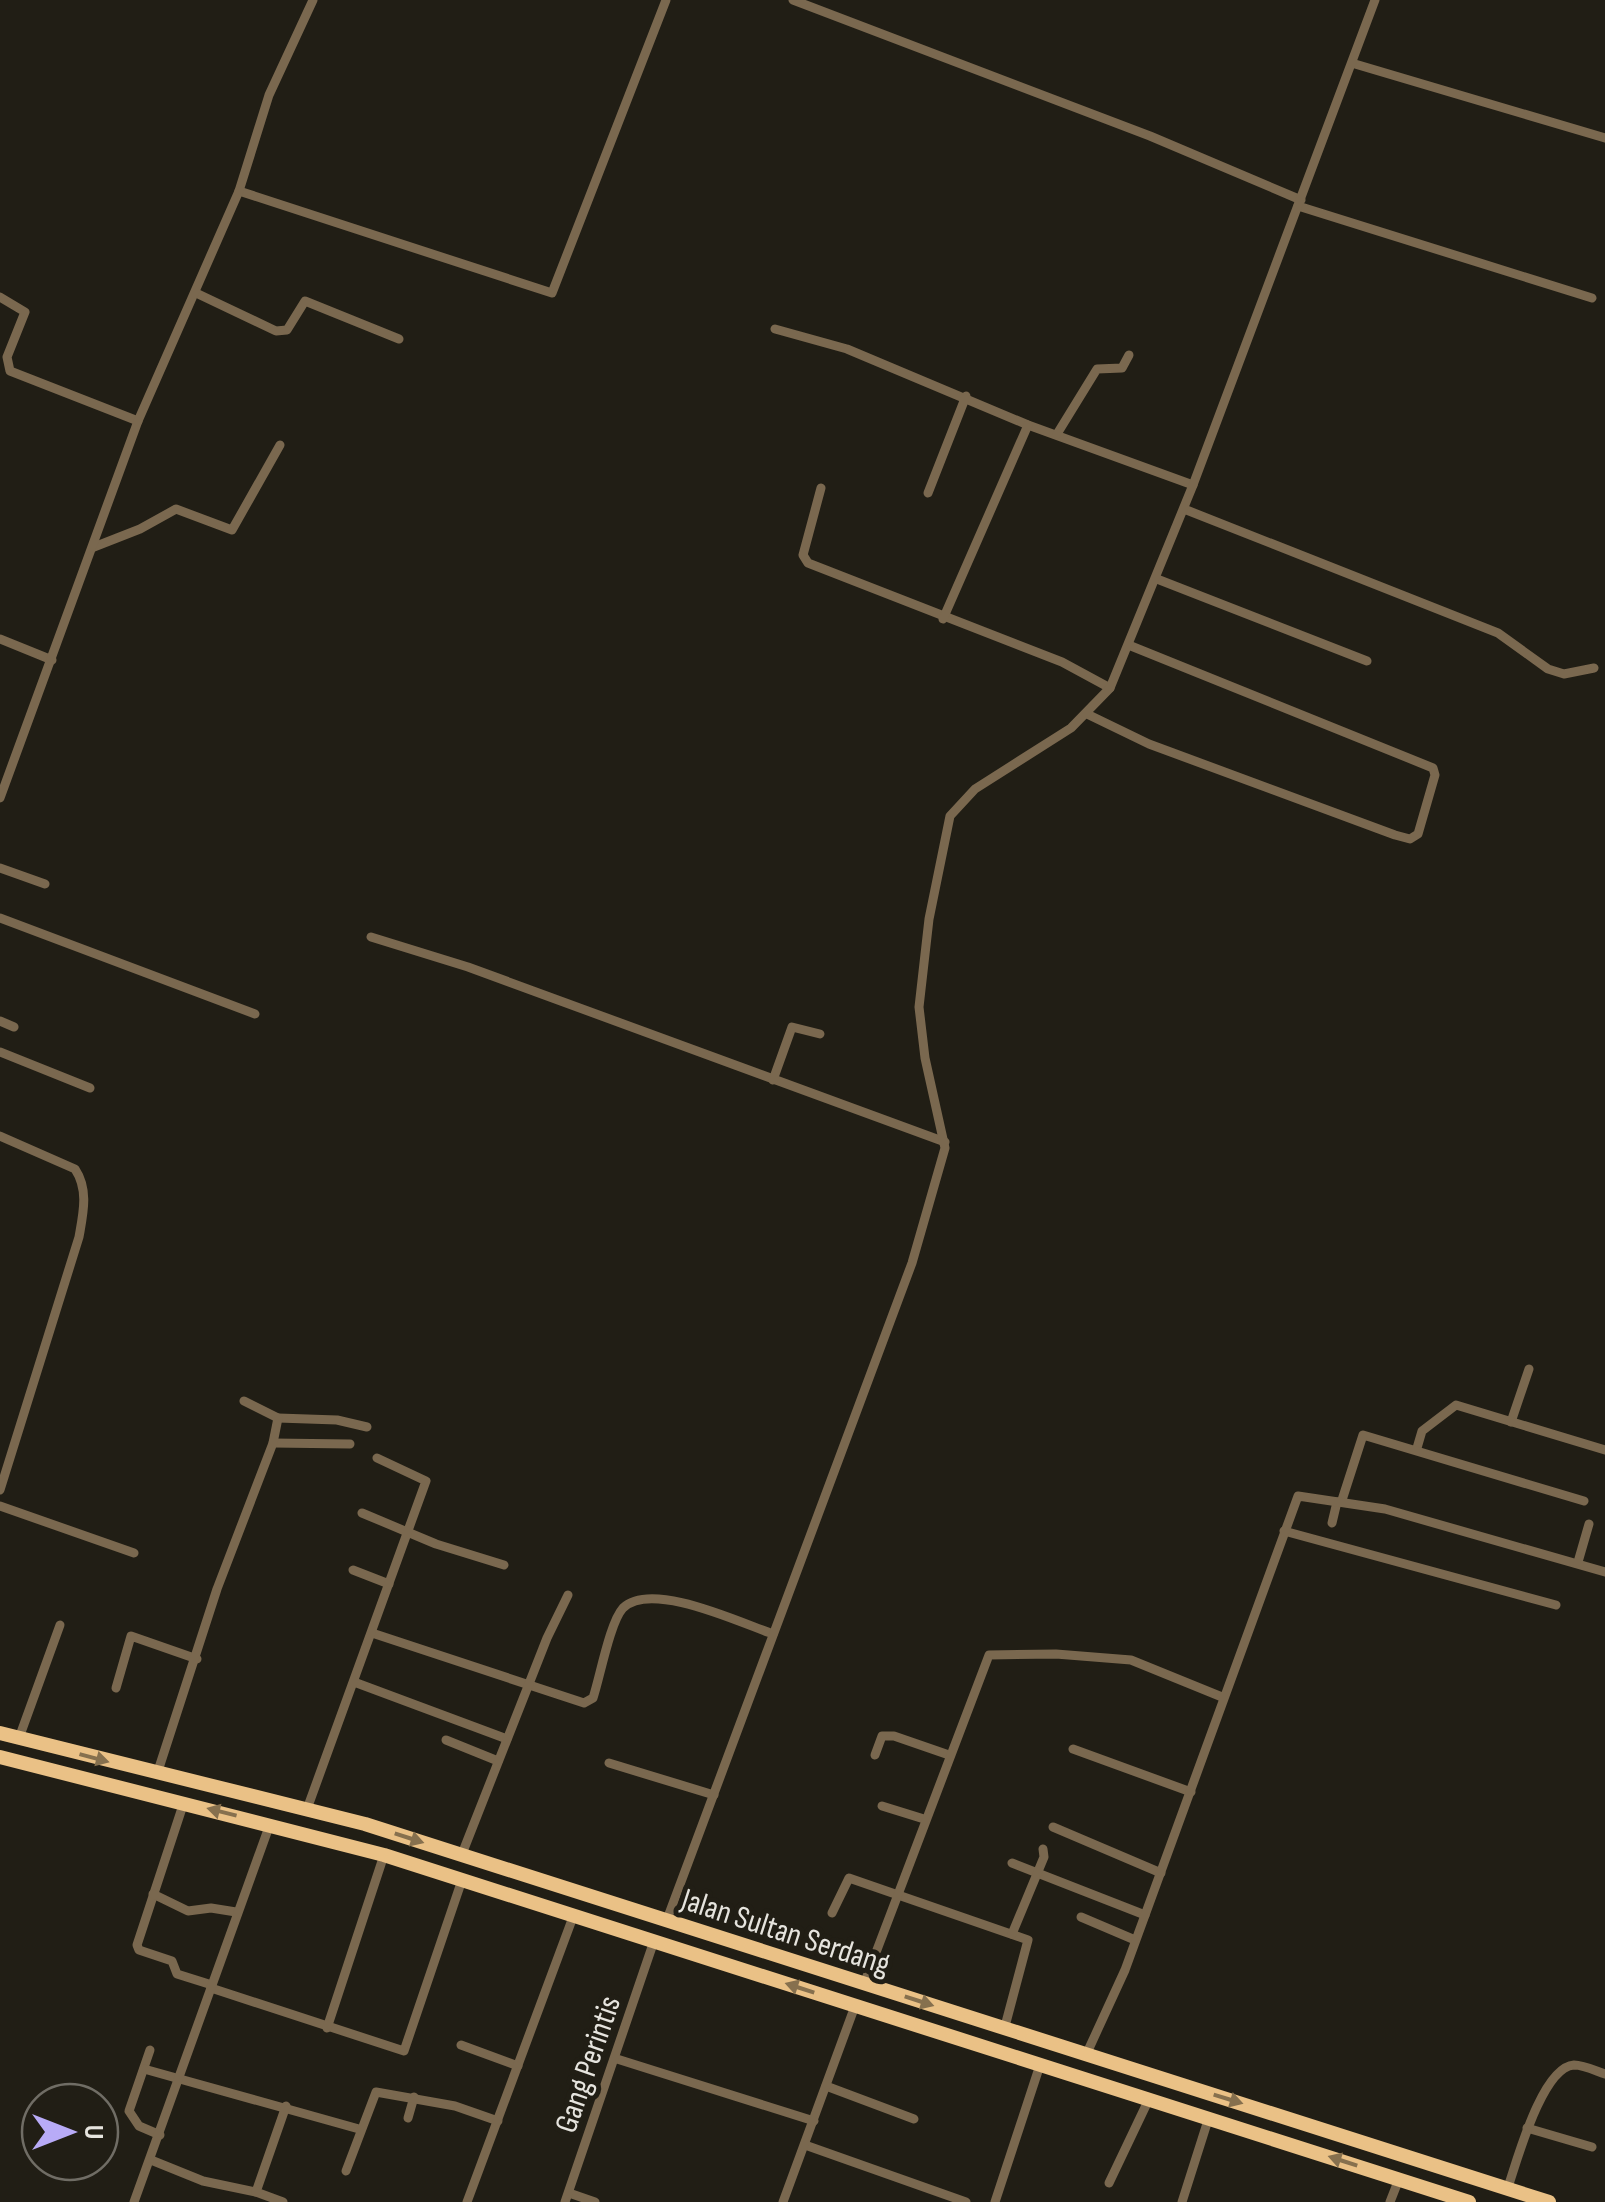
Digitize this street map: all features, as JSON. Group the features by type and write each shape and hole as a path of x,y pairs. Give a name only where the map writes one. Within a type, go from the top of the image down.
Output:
{"highway":[{"name":"Jalan Sultan Serdang","path":"0,1733 308,1809 462,1854 1549,2202"},
{"name":"Jalan Sultan Serdang","path":"0,1757 384,1854 1469,2202"},
{"path":"1285,2143 1293,2120"}],"street":[{"path":"0,798 138,422 239,191 268,95 313,0"},
{"path":"239,191 552,294 666,0"},
{"path":"793,0 1150,136 1300,203 1592,298"},
{"path":"666,1922 912,1263 945,1142 924,1058 919,1007 930,920 950,816 975,790 1087,714 1110,688 1131,646 1194,485 1375,0"},
{"path":"1354,64 1605,138"},
{"path":"196,293 276,331 287,330 305,301 399,339"},
{"path":"0,297 25,312 7,357 10,371 138,422"},
{"path":"775,329 847,349 1028,425 1194,485"},
{"path":"1057,434 1097,370 1122,368 1130,355"},
{"path":"928,493 966,396"},
{"path":"944,618 1028,425"},
{"path":"94,546 140,530 176,509 232,530 280,445"},
{"path":"821,488 803,550 808,563 1062,662 1110,688"},
{"path":"1184,509 1498,633 1548,670 1564,674 1594,668"},
{"path":"1157,579 1366,661"},
{"path":"0,640 52,660"},
{"path":"1087,714 1149,744 1395,836 1410,839 1418,834 1435,775 1433,768 1131,646"},
{"path":"0,868 46,884"},
{"path":"0,918 255,1014"},
{"path":"371,938 468,967 945,1142"},
{"path":"0,1022 14,1027"},
{"path":"774,1080 792,1027 820,1034"},
{"path":"0,1052 90,1088"},
{"path":"0,1136 75,1169 82,1179 84,1201 79,1238 0,1490"},
{"path":"1510,1422 1529,1370"},
{"path":"244,1400 278,1418 337,1420 366,1427"},
{"path":"1417,1448 1422,1431 1451,1406 1605,1450"},
{"path":"156,1774 217,1589 273,1443 278,1418"},
{"path":"334,1444 337,1420"},
{"path":"1332,1523 1363,1434 1584,1502"},
{"path":"273,1443 350,1444"},
{"path":"308,1809 426,1481 377,1458"},
{"path":"1086,2054 1145,1915 1222,1697 1300,1494 1340,1501 1605,1572"},
{"path":"0,1506 134,1553"},
{"path":"362,1514 504,1565"},
{"path":"1578,1562 1588,1524"},
{"path":"1284,1531 1556,1605"},
{"path":"353,1570 389,1584"},
{"path":"462,1854 568,1596"},
{"path":"372,1634 589,1702 622,1609 649,1598 682,1603 774,1634"},
{"path":"19,1738 60,1625"},
{"path":"116,1688 130,1636 197,1659"},
{"path":"864,1984 987,1658 998,1652 1131,1660 1222,1697"},
{"path":"354,1682 508,1739"},
{"path":"875,1755 882,1736 894,1736 949,1755"},
{"path":"446,1740 498,1760"},
{"path":"1073,1749 1191,1792"},
{"path":"610,1764 714,1795"},
{"path":"184,1802 139,1950 172,1961 177,1974 327,2028 406,2050 462,1880"},
{"path":"882,1806 924,1819"},
{"path":"134,2202 270,1824"},
{"path":"1052,1827 1161,1873"},
{"path":"1012,1934 1043,1850"},
{"path":"327,2028 384,1854"},
{"path":"1012,1863 1145,1915"},
{"path":"832,1913 848,1878 1031,1943 1004,2030"},
{"path":"153,1894 188,1911 212,1908 236,1912"},
{"path":"1081,1916 1135,1940"},
{"path":"467,2202 572,1917"},
{"name":"Gang Perintis","path":"567,2197 617,2060 654,1941"},
{"path":"783,2202 854,2006"},
{"path":"460,2045 518,2066"},
{"path":"150,2050 129,2110 139,2126 160,2135"},
{"path":"617,2060 814,2121"},
{"path":"994,2202 1040,2065"},
{"path":"1508,2187 1544,2093 1564,2069 1574,2065 1605,2074"},
{"path":"144,2069 359,2128"},
{"path":"826,2086 914,2119"},
{"path":"346,2171 374,2093 414,2097 498,2121"},
{"path":"408,2118 414,2097"},
{"path":"1109,2183 1149,2099"},
{"path":"256,2192 286,2106"},
{"path":"1182,2202 1209,2118"},
{"path":"1528,2128 1592,2146"},
{"path":"805,2146 966,2202"},
{"path":"151,2160 203,2181 284,2202"},
{"path":"1390,2202 1398,2178"},
{"path":"567,2197 595,2202"}]}
